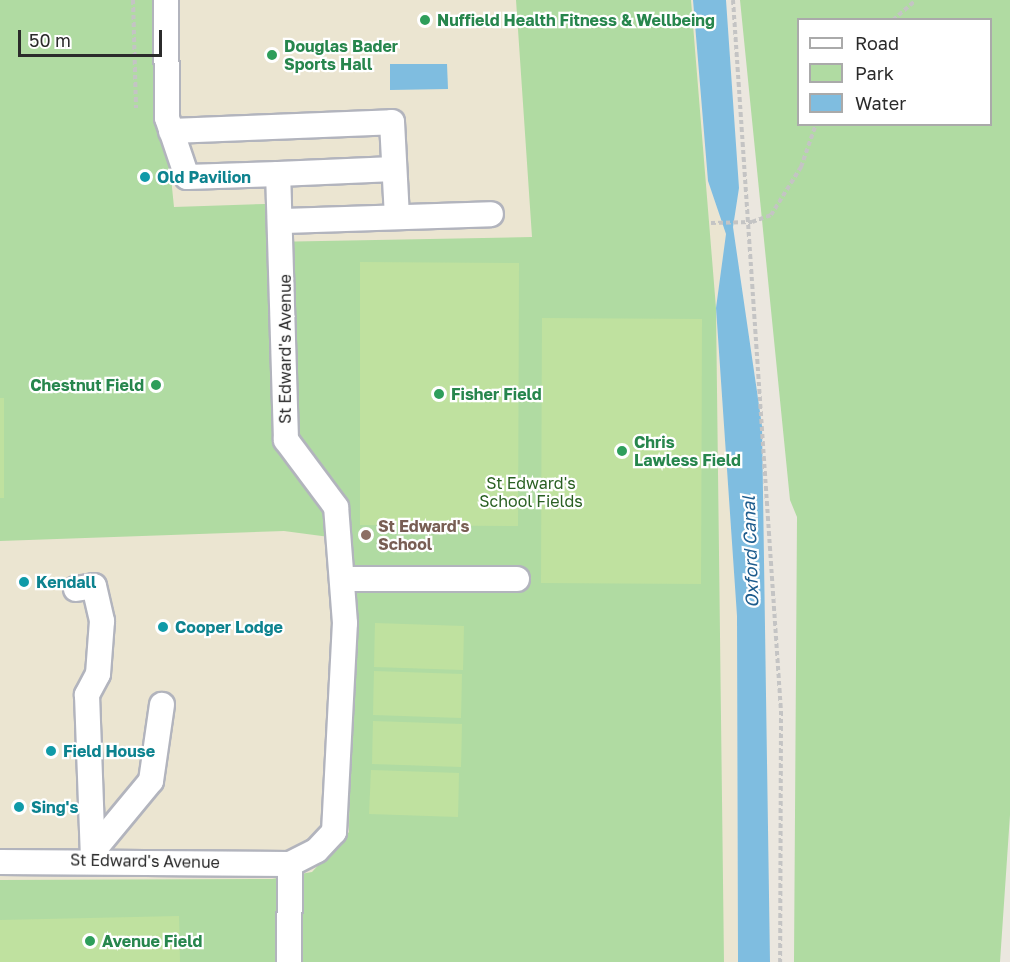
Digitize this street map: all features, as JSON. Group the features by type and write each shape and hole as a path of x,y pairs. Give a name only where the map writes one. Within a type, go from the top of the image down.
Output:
{"lane":[{"path":"166,0 171,131 187,177 394,169"},
{"path":"171,131 392,122 397,217"},
{"name":"St Edward's Avenue","path":"0,862 93,855 290,864 317,850 334,832 345,623 336,507 286,440 284,221 279,174"},
{"path":"284,221 491,214"},
{"path":"342,579 517,579"},
{"path":"76,589 94,586 102,621 98,674 87,695 93,855"},
{"path":"93,855 151,781 162,705"},
{"path":"289,962 290,864"}],"path":[{"path":"133,0 136,108"},
{"path":"733,0 752,222 781,711 780,962"},
{"path":"895,18 916,0"},
{"path":"711,223 752,222 771,214 790,187 815,126"}],"shaded area":[{"name":"St Edward's School Fields","path":"0,0 693,0 708,181 726,234 716,308 737,616 738,962 0,962"}],"green space":[{"name":"St Edward's School Fields","path":"0,0 153,0 174,207 265,204 268,242 532,237 516,0 691,0 716,308 724,962 0,962 0,880 272,879 312,872 349,832 352,540 284,531 0,541"},
{"path":"740,0 1010,0 1010,815 1000,962 794,962 797,517 790,500"},
{"name":"Fisher Field","path":"360,262 519,263 518,526 360,525"},
{"name":"Chris Lawless Field","path":"542,318 702,319 701,584 541,583"},
{"path":"0,398 4,398 4,498 0,498"},
{"path":"375,623 464,626 463,670 374,667"},
{"path":"374,671 462,674 461,718 373,715"},
{"path":"373,721 462,724 461,767 372,764"},
{"path":"371,770 459,773 458,817 369,814"},
{"name":"Avenue Field","path":"179,916 180,962 0,962 0,920"}],"water":[{"name":"Oxford Canal","path":"693,0 726,0 739,188 733,227 762,426 770,962 738,962 737,616 716,308 726,234 708,181"},
{"path":"390,64 447,64 448,89 390,90"}],"place":[{"name":"Nuffield Health Fitness & Wellbeing","path":"425,20"},
{"name":"Douglas Bader Sports Hall","path":"272,55"},
{"name":"Old Pavilion","path":"145,177"},
{"name":"Chestnut Field","path":"156,385"},
{"name":"Fisher Field","path":"439,394"},
{"name":"Chris Lawless Field","path":"622,451"},
{"name":"St Edward's School","path":"366,535"},
{"name":"Kendall","path":"24,582"},
{"name":"Cooper Lodge","path":"163,627"},
{"name":"Field House","path":"51,751"},
{"name":"Sing's","path":"19,807"},
{"name":"Avenue Field","path":"90,941"}]}
